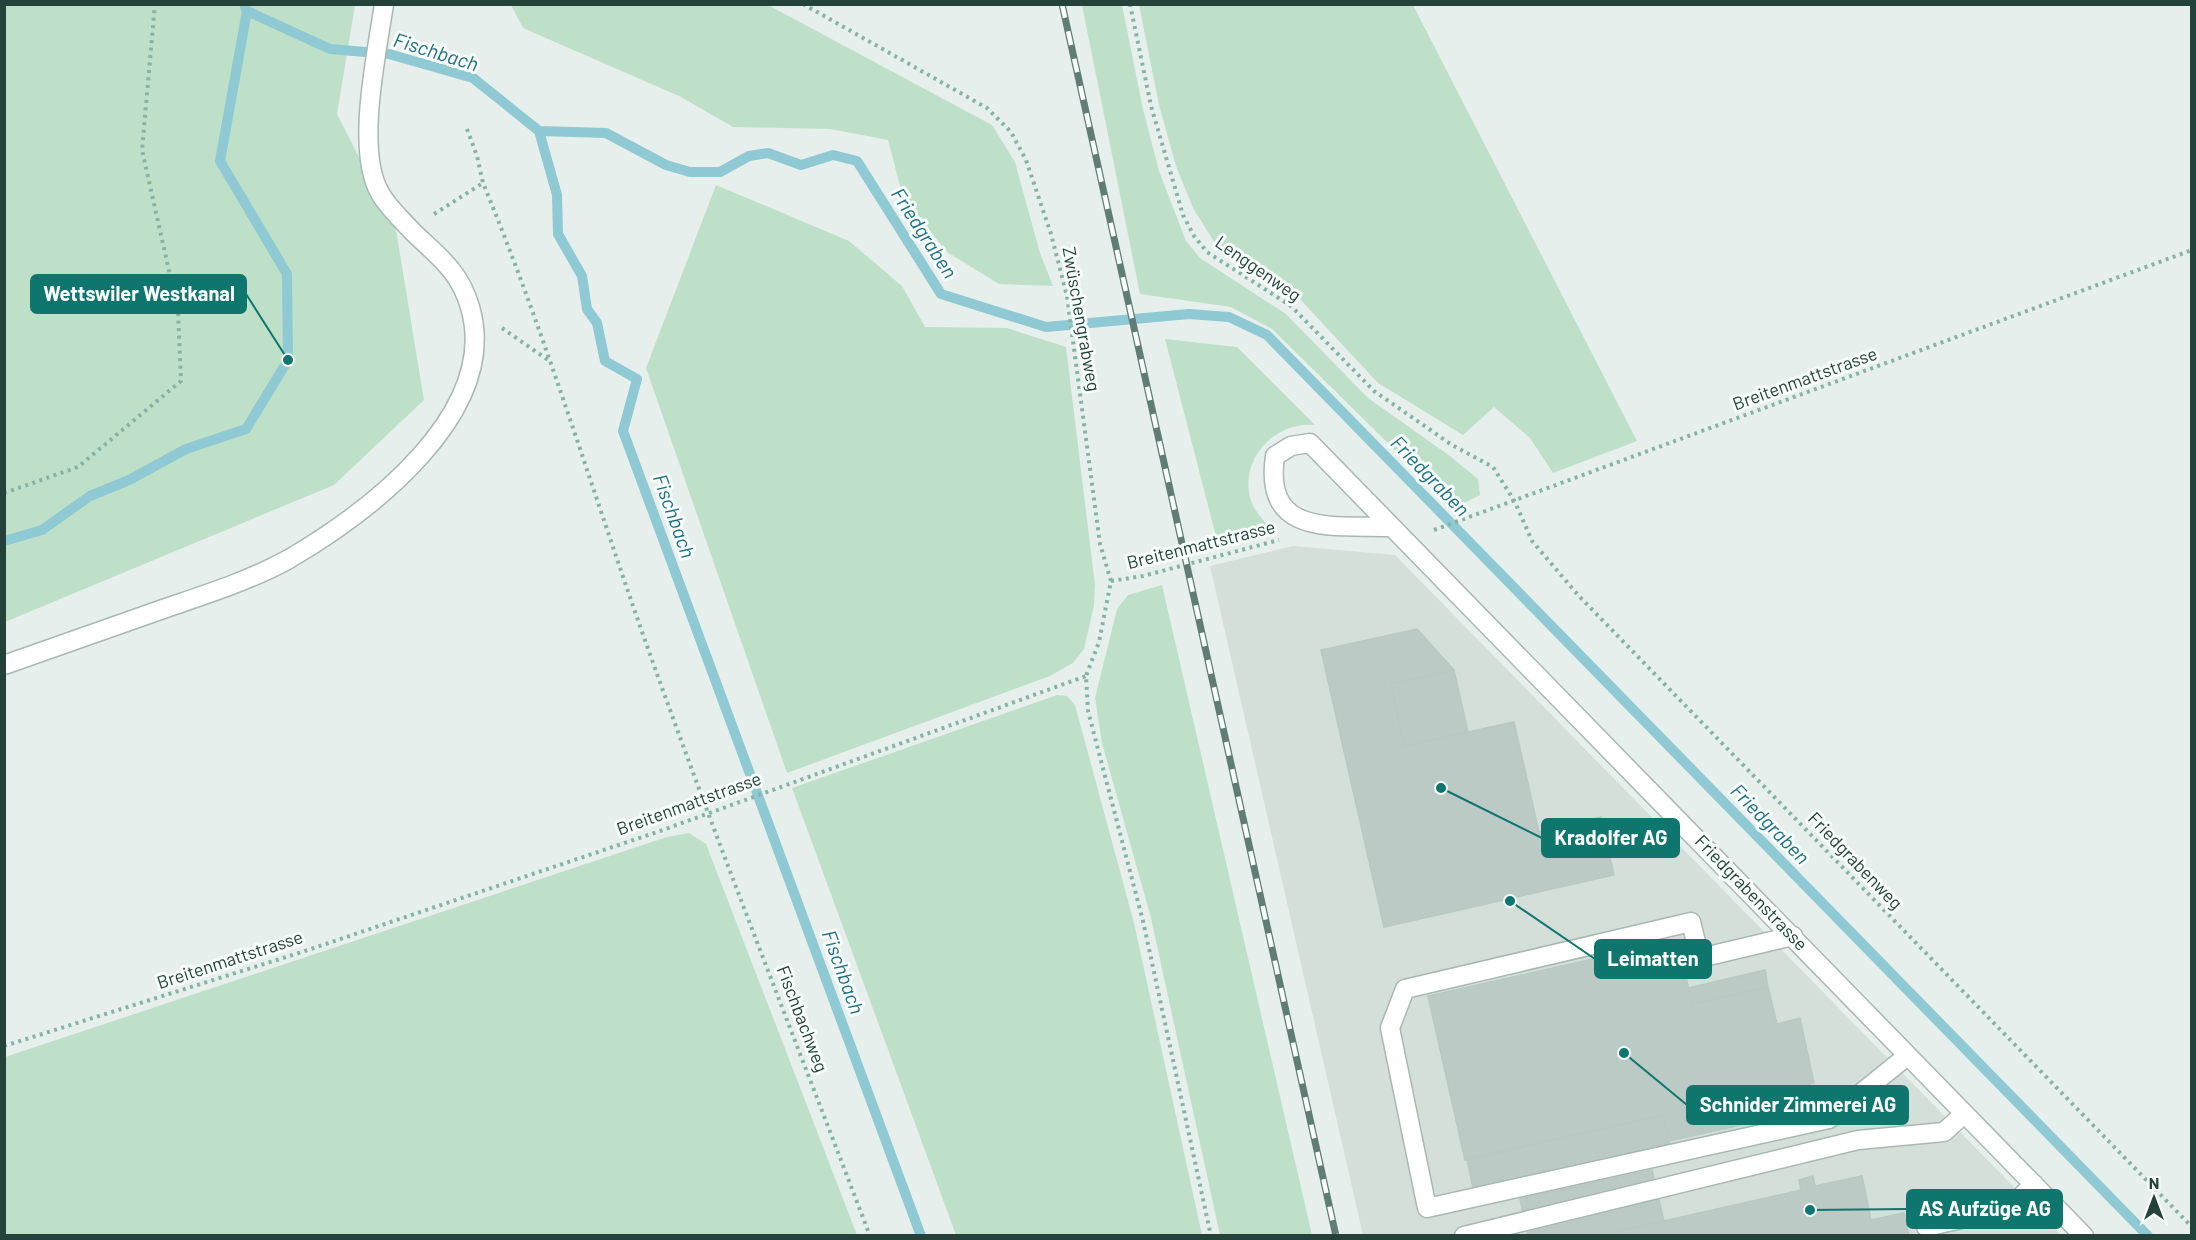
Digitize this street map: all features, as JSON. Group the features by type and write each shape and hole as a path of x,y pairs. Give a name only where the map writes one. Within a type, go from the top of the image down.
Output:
{"lane":[{"path":"4,665 223,589 288,559 359,513 419,456 453,415 472,372 476,334 470,308 462,286 441,256 412,231 379,192 368,154 369,116 384,4"},
{"name":"Friedgrabenstrasse","path":"1390,527 1314,524 1287,514 1276,498 1272,476 1275,456 1291,446 1310,443 2084,1236"},
{"path":"1793,936 1700,958 1691,921 1405,989 1390,1028 1427,1208 1829,1119 1907,1056"},
{"path":"1464,1236 1858,1140 1944,1132 1964,1114"},
{"path":"1926,1227 2009,1208 2034,1184"}],"path":[{"path":"4,493 78,467 180,381 178,310 142,150 155,4"},
{"name":"Zwüschengrabweg","path":"803,4 987,108 1011,132 1026,160 1051,234 1067,296 1100,544 1111,580"},
{"name":"Lenggenweg","path":"1130,4 1151,106 1183,215 1194,236 1207,252 1291,306 1374,391 1452,445 1492,467 1515,502"},
{"name":"Fischbachweg","path":"467,129 477,156 483,183 708,812 870,1236"},
{"path":"412,231 483,183"},
{"name":"Breitenmattstrasse","path":"1427,532 1515,502 2192,250"},
{"path":"470,308 490,318 519,342 548,360"},
{"name":"Friedgrabenweg","path":"1515,502 1532,541 1578,596 2192,1227"},
{"name":"Breitenmattstrasse","path":"4,1046 302,952 708,812 1086,676 1099,642 1111,580 1143,576 1283,539 1314,524"},
{"path":"1086,676 1088,711 1143,921 1211,1236"}],"shaded area":[{"path":"1293,546 1395,555 2061,1235 1363,1235 1210,566"}],"green space":[{"path":"4,5 355,5 337,114 396,230 424,400 334,485 5,622"},
{"path":"511,5 768,5 992,125 1015,162 1040,253 1053,286 999,284 947,252 903,197 888,140 830,129 733,127 681,97 523,28"},
{"path":"1082,5 1122,5 1143,109 1159,171 1186,241 1200,258 1286,314 1368,398 1450,456 1478,479 1480,495 1454,508 1272,329 1231,307 1140,294"},
{"path":"1139,5 1413,5 1637,441 1553,473 1530,438 1494,407 1463,435 1378,383 1298,297 1218,248 1193,208 1176,166 1159,105"},
{"path":"716,185 849,241 902,286 925,327 1007,328 1066,347 1095,585 1094,605 1084,649 1073,663 1050,676 787,773 646,368"},
{"path":"1165,339 1237,347 1315,425 1301,425 1276,435 1257,454 1251,466 1249,493 1254,507 1268,526 1264,534 1218,544"},
{"path":"1162,585 1312,1235 1220,1235 1151,918 1102,743 1095,698 1117,609 1128,595"},
{"path":"1057,695 1067,696 1075,705 1134,923 1202,1235 956,1235 792,788"},
{"path":"689,833 706,844 857,1235 5,1235 5,1057 667,837"}],"building":[{"path":"1417,629 1454,670 1391,684 1404,746 1514,722 1539,832 1601,817 1614,875 1384,927 1321,650"},
{"path":"1454,670 1468,732 1404,746 1391,684"},
{"path":"1678,940 1692,1004 1768,987 1777,1024 1800,1018 1814,1083 1793,1088 1799,1112 1669,1141 1663,1115 1465,1160 1428,996"},
{"path":"1765,970 1768,987 1692,1004 1688,988"},
{"path":"1663,1115 1671,1150 1474,1193 1467,1159"},
{"path":"1652,1170 1664,1221 1597,1236 1528,1236 1520,1199"},
{"path":"1813,1176 1815,1186 1862,1176 1871,1220 1904,1213 1909,1236 1597,1236 1801,1190 1799,1180"}],"waterway":[{"name":"Fischbach","path":"244,4 247,11 330,49 389,54 473,78 539,131 557,195 558,234 582,276 587,309 597,323 605,361 637,379 623,431 921,1236"},
{"path":"4,541 42,530 90,496 129,480 186,449 246,429 288,360 287,274 220,161 247,11"},
{"name":"Friedgraben","path":"539,131 606,133 666,165 690,172 720,172 749,156 768,153 801,165 833,155 857,161 941,294 1046,327 1189,314 1229,317 1267,335 2148,1236"}],"railway":[{"path":"1062,4 1336,1236"}],"place":[{"name":"Wettswiler Westkanal","path":"288,360"},
{"name":"Kradolfer AG","path":"1441,788"},
{"name":"Leimatten","path":"1510,901"},
{"name":"Schnider Zimmerei AG","path":"1624,1053"},
{"name":"AS Aufzüge AG","path":"1810,1210"}]}
